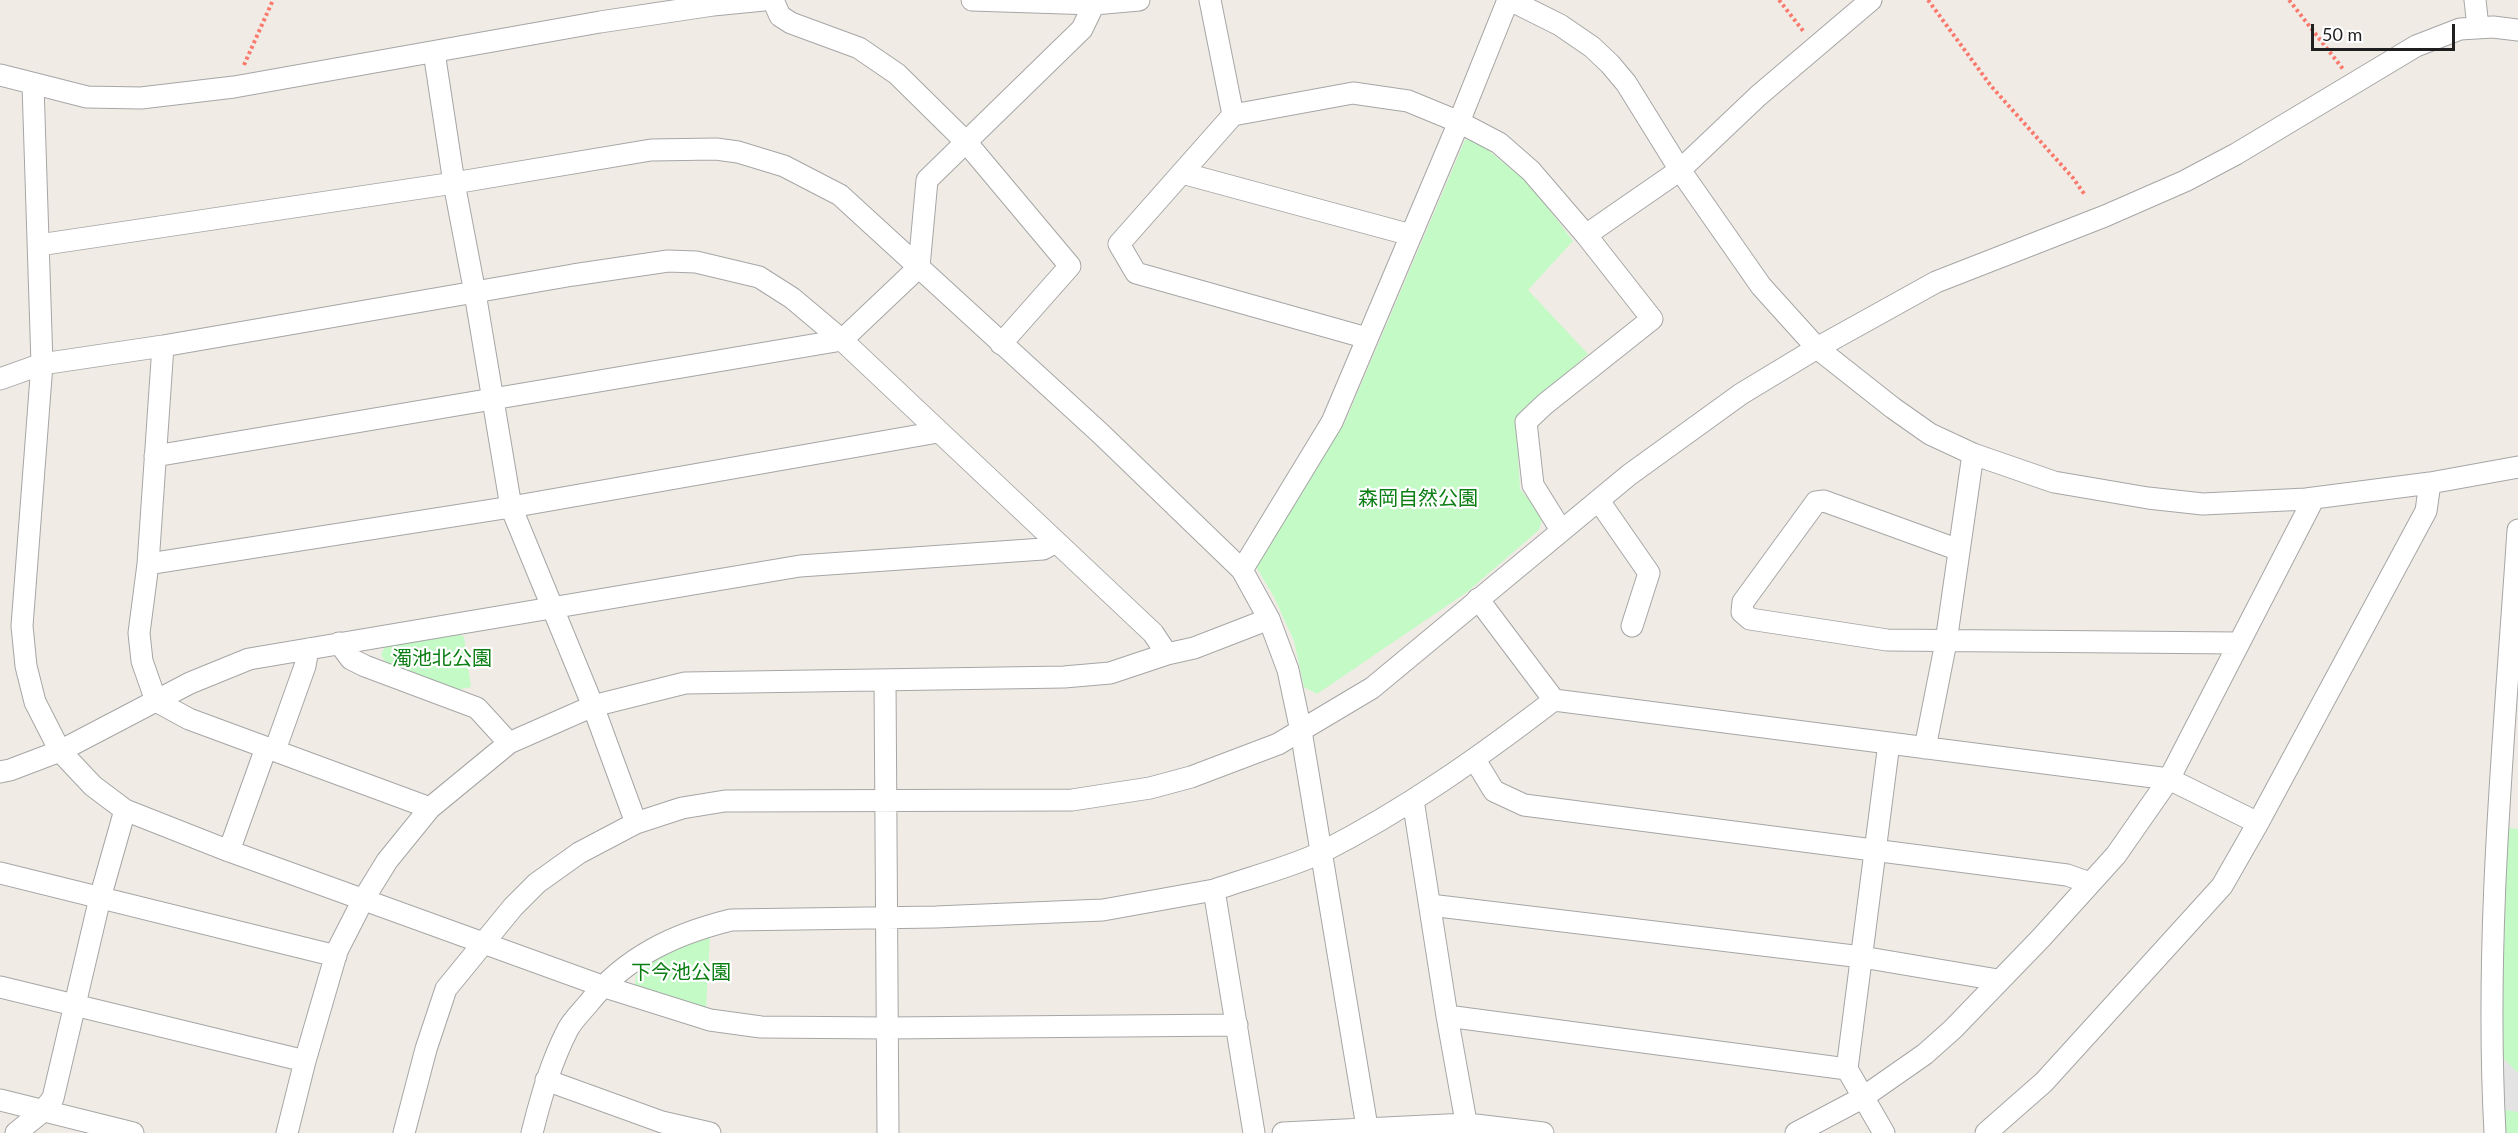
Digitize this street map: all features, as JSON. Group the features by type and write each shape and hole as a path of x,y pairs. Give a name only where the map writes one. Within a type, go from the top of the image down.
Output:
{"street":[{"path":"0,75 87,97 141,98 234,87 668,12 764,0"},
{"path":"773,0 780,16 791,23 859,48 897,74 966,142 1070,266 1001,344"},
{"path":"972,0 1094,4 1139,0"},
{"path":"1210,0 1233,114"},
{"path":"1242,570 1332,422 1460,122 1509,0 1560,25 1592,47 1610,64 1626,83 1680,170 1761,286 1817,348 1930,434 1973,454 2054,482 2148,498 2203,504 2314,498 2430,483 2518,467"},
{"path":"1586,235 1680,170 1758,96 1871,0"},
{"path":"2475,0 2478,27"},
{"path":"155,456 842,340 920,267 927,180 1083,29 1094,4"},
{"path":"404,1133 426,1049 446,990 513,907 537,884 579,853 636,823 682,808 725,801 1072,800 1150,788 1232,763 1278,744 1372,688 1682,434 1741,394 1817,348 1936,282 2086,224 2185,181 2236,154 2416,46 2441,35 2478,27 2518,30"},
{"path":"434,52 454,183 511,507 593,706 636,823"},
{"path":"33,85 42,364 22,626 26,666 35,702 60,751 93,786 124,810 229,851 602,986 710,1020 761,1027 1237,1025"},
{"path":"1367,338 1136,273 1119,244 1233,114 1353,93 1408,101 1460,122 1499,143 1531,171 1586,235 1652,319 1545,404 1526,422 1533,486 1562,530"},
{"path":"39,245 454,183 651,150 716,149 738,152 784,166 840,195 1108,441 1242,570 1269,619 1288,670 1301,731 1367,1131"},
{"path":"1182,173 1411,235"},
{"path":"0,379 42,364 163,346 638,265 668,261 696,262 759,277 792,298 842,340 1153,633 1167,654"},
{"path":"163,346 148,564 139,633 142,660 156,701 177,714 430,808"},
{"path":"148,564 511,507 938,432"},
{"path":"1925,748 1946,642 1973,454"},
{"path":"1986,1133 2044,1082 2222,886 2426,511 2430,483"},
{"path":"1796,1133 1862,1098 1925,1054 1953,1029 2041,938 2116,855 2169,780 2237,643 2314,498"},
{"path":"1599,501 1649,573 1632,626"},
{"path":"1959,550 1824,501 1816,502 1743,602 1742,612 1749,619 1887,640 2237,643"},
{"path":"2495,1133 2491,982 2498,827 2518,530"},
{"path":"0,772 60,751 190,683 249,659 553,610 800,566 1043,549 1056,542"},
{"path":"1478,599 1554,700"},
{"path":"287,1133 304,1061 336,956 363,900 387,861 430,808 509,743 593,706 686,683 1064,677 1110,673 1167,654 1194,648 1269,619"},
{"path":"339,644 351,659 366,666 477,708 509,743"},
{"path":"229,851 305,666 308,649"},
{"path":"885,680 888,1133"},
{"path":"532,1133 546,1080 569,1028 602,986 634,959 660,943 699,928 731,920 1103,910 1214,890 1320,853 1413,800 1475,760 1554,700 2169,780 2258,823"},
{"path":"1884,1133 1846,1069 1889,743"},
{"path":"1475,760 1494,790 1524,805 2067,875 2090,883"},
{"path":"1413,800 1447,1016 1468,1128"},
{"path":"16,1133 43,1110 53,1098 100,898 124,810"},
{"path":"0,873 336,956"},
{"path":"1214,890 1254,1133"},
{"path":"1430,905 1862,957 1998,981"},
{"path":"0,987 304,1061"},
{"path":"1447,1016 1846,1069"},
{"path":"546,1080 662,1122 710,1133"},
{"path":"0,1100 133,1133"},
{"path":"1283,1133 1468,1128 1543,1133"}],"path":[{"path":"234,87 273,0"},
{"path":"1779,0 1816,47"},
{"path":"1928,0 1991,86 2073,178 2085,195"},
{"path":"2289,0 2354,84"}],"green space":[{"name":"森岡自然公園","path":"1473,138 1530,184 1573,241 1528,290 1588,354 1516,418 1520,489 1543,517 1539,530 1467,592 1317,694 1304,687 1294,641 1274,597 1255,565 1345,422 1465,140"},
{"name":"濁池北公園","path":"455,632 464,637 471,687 456,690 389,667 381,655 386,644"},
{"path":"2498,827 2518,829 2518,1133 2496,1133"},
{"name":"下今池公園","path":"710,936 706,1009 635,985 636,975 662,953"}],"shaded area":[{"path":"2492,1047 2518,1073 2518,1112 2493,1108"}]}
